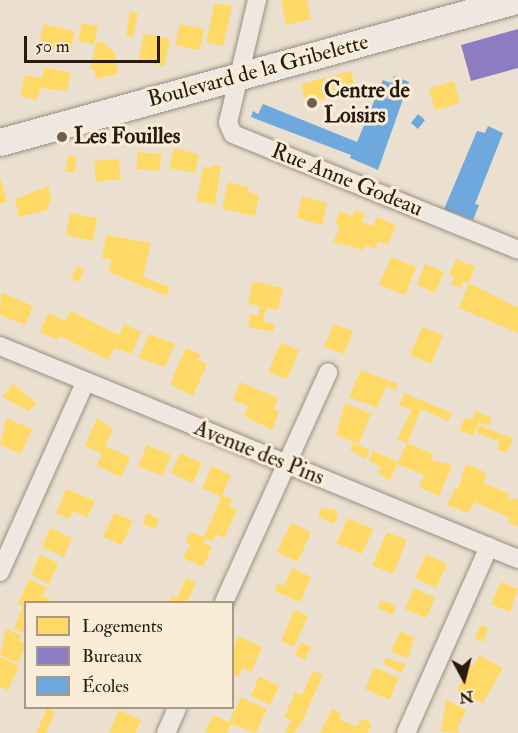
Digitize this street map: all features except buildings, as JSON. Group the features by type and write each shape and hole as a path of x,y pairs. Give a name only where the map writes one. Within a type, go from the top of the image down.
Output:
{"main road":[{"name":"Boulevard de la Gribelette","path":"0,142 516,0"}],"street":[{"name":"Rue Anne Godeau","path":"257,0 241,76 228,123 233,134 518,250"},
{"name":"Avenue des Pins","path":"0,346 518,559"},
{"path":"225,601 328,373"},
{"path":"0,572 86,381"},
{"path":"406,733 489,547"},
{"path":"166,733 177,709"}],"place":[{"name":"Centre de Loisirs","path":"312,103"},
{"name":"Les Fouilles","path":"62,137"}]}
